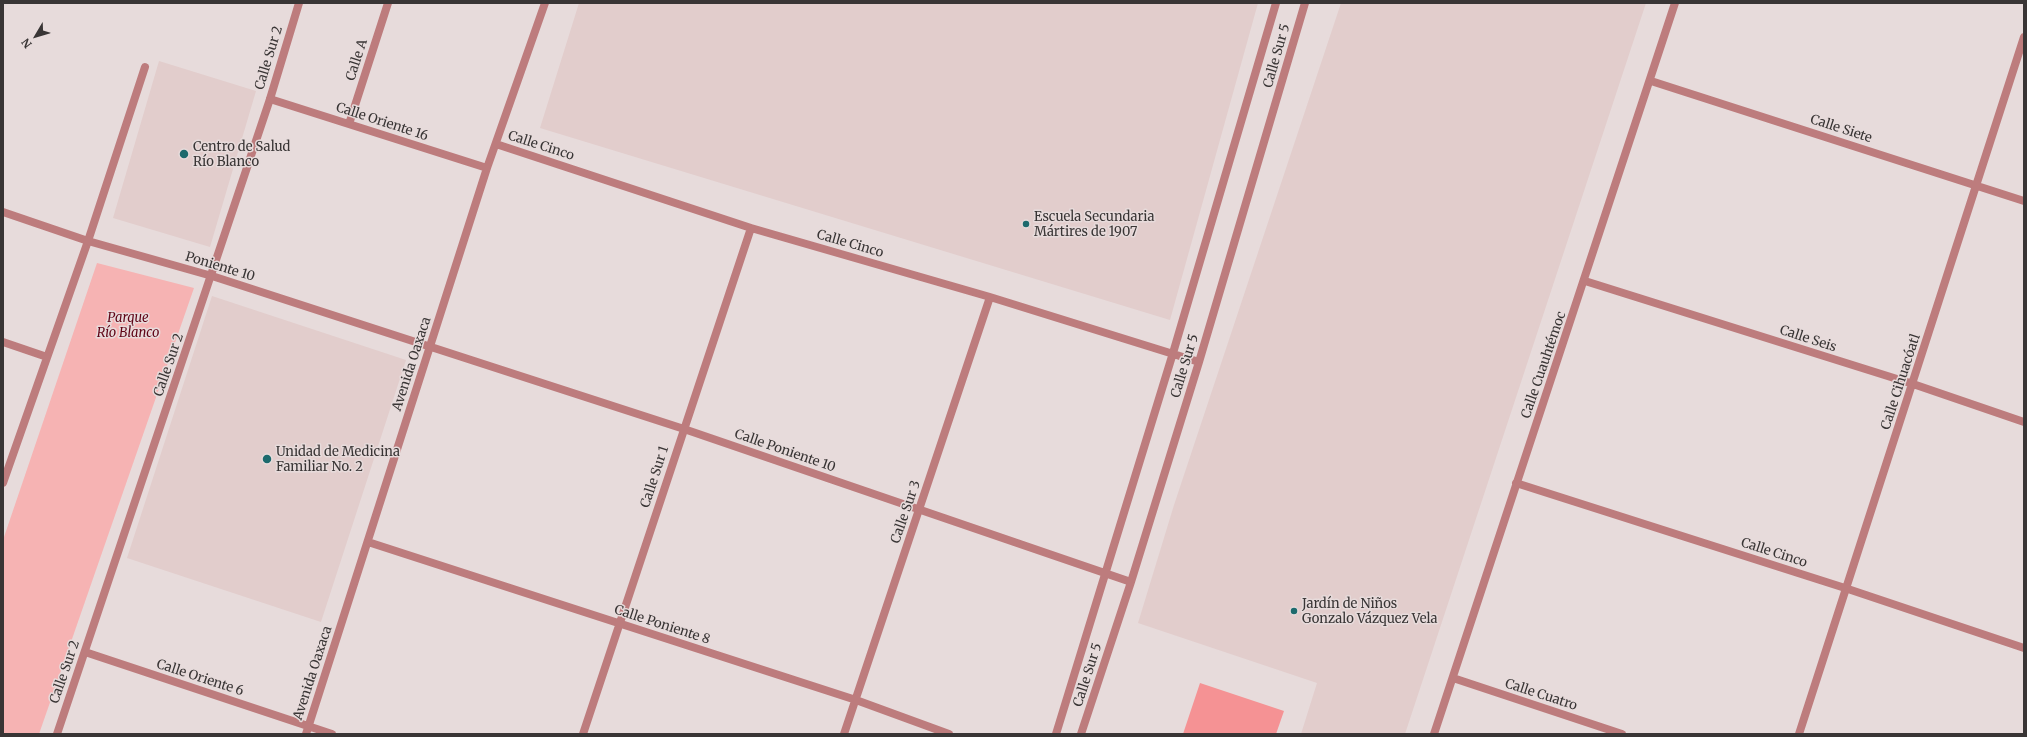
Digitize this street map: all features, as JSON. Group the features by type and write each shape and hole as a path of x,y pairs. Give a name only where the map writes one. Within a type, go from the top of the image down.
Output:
{"street":[{"name":"Calle Sur 2","path":"57,734 212,276 270,99 298,3"},
{"name":"Calle A","path":"349,124 388,3"},
{"name":"Avenida Oaxaca","path":"307,730 487,168 545,3"},
{"name":"Calle Sur 5","path":"1056,734 1104,573 1173,353 1276,3"},
{"name":"Calle Sur 5","path":"1081,734 1131,582 1199,362 1305,3"},
{"name":"Calle Cuauhtémoc","path":"1434,734 1516,483 1651,81 1675,3"},
{"name":"Calle Cihuacóatl","path":"1799,734 2024,37"},
{"path":"3,483 88,241 145,67"},
{"name":"Calle Siete","path":"1651,81 2024,201"},
{"name":"Calle Oriente 16","path":"270,99 487,168"},
{"name":"Calle Cinco","path":"496,144 751,228 990,298 1199,362"},
{"name":"Poniente 10","path":"3,212 88,241 212,276 431,346"},
{"name":"Calle Sur 1","path":"583,734 751,228"},
{"name":"Calle Seis","path":"1585,281 1913,384 2024,422"},
{"name":"Calle Sur 3","path":"844,734 990,298"},
{"path":"3,342 47,357"},
{"name":"Calle Poniente 10","path":"431,346 684,428 1131,582"},
{"name":"Calle Cinco","path":"1516,483 1845,588 2024,648"},
{"name":"Calle Poniente 8","path":"368,542 856,700 948,734"},
{"name":"Calle Oriente 6","path":"85,652 307,730 332,734"},
{"name":"Calle Cuatro","path":"1453,678 1622,734"}],"shaded area":[{"name":"Escuela Secundaria Mártires de 1907","path":"579,3 1258,3 1170,320 540,128"},
{"path":"1341,3 1646,3 1405,734 1301,734 1317,683 1138,623 1174,505"},
{"name":"Centro de Salud Río Blanco","path":"159,61 256,91 210,247 113,218"},
{"name":"Unidad de Medicina Familiar No. 2","path":"212,296 406,360 321,622 127,558"},
{"path":"1200,683 1284,711 1276,734 1183,734"}],"green space":[{"name":"Parque Río Blanco","path":"97,263 194,288 39,734 3,734 3,540"}],"place":[{"name":"Centro de Salud Río Blanco","path":"184,154"},
{"name":"Escuela Secundaria Mártires de 1907","path":"1026,224"},
{"name":"Unidad de Medicina Familiar No. 2","path":"267,459"},
{"name":"Jardín de Niños Gonzalo Vázquez Vela","path":"1294,611"}]}
